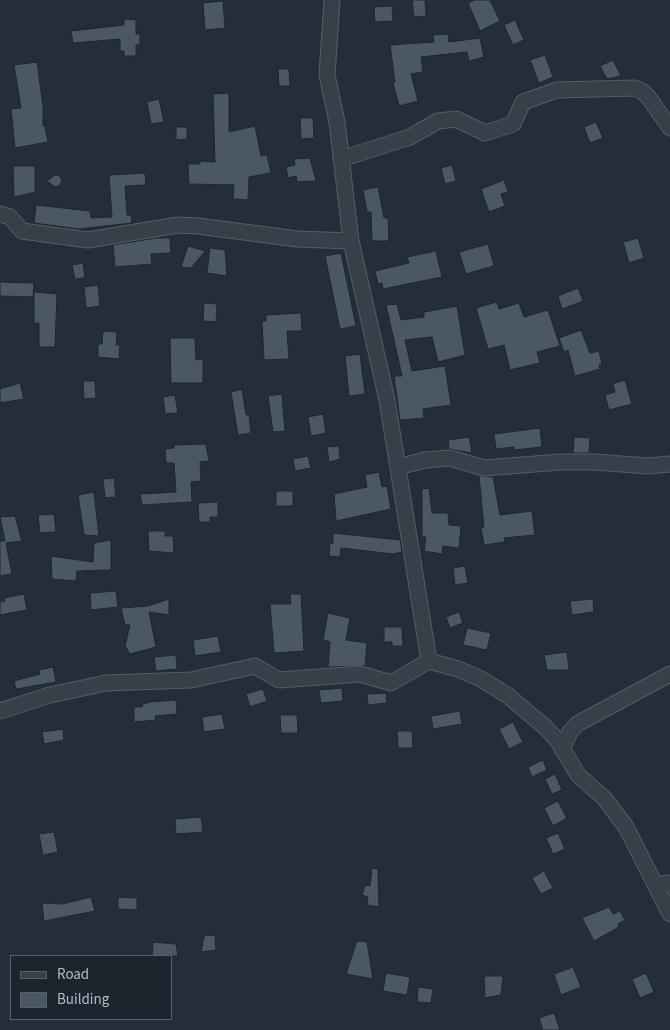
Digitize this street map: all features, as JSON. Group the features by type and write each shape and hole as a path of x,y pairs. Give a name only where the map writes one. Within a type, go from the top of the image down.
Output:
{"street":[{"path":"332,0 327,75 337,122 351,241 387,400 430,662"},
{"path":"341,159 410,137 438,121 456,119 485,133 504,127 513,124 523,102 557,90 635,88 642,91 649,98 670,128"},
{"path":"0,214 10,217 22,231 88,240 178,225 297,239 351,241"},
{"path":"398,467 425,460 450,458 484,468 560,462 595,462 648,466 670,464"},
{"path":"0,711 50,695 106,683 191,680 255,666 279,680 360,674 391,683 430,662 466,672 507,694 545,727 562,749 578,775 617,814 670,914"},
{"path":"562,749 570,732 577,724 670,674"},
{"path":"655,886 670,882"}],"building":[{"path":"412,0 425,0 426,16 414,17"},
{"path":"475,0 490,0 500,21 480,31 468,3"},
{"path":"223,1 225,28 205,30 203,3"},
{"path":"392,6 393,21 375,22 374,7"},
{"path":"124,19 136,20 136,34 140,34 140,45 136,45 136,56 124,56 124,51 120,51 120,39 73,43 71,31 124,25"},
{"path":"515,20 524,40 513,45 504,25"},
{"path":"448,34 449,42 480,38 484,57 469,61 467,52 421,57 423,72 411,74 418,101 399,106 393,83 395,82 390,45 434,42 433,35"},
{"path":"545,55 553,77 539,83 530,60"},
{"path":"613,60 621,76 607,79 600,66"},
{"path":"37,62 43,106 43,126 45,126 48,142 15,148 11,109 21,108 14,65"},
{"path":"278,69 289,69 290,86 279,86"},
{"path":"229,93 229,132 255,126 261,156 267,155 271,173 249,177 248,200 233,199 234,185 189,184 188,164 200,164 200,161 215,162 213,94"},
{"path":"159,99 164,122 151,124 147,102"},
{"path":"300,118 313,118 314,138 301,139"},
{"path":"596,122 603,138 590,143 584,127"},
{"path":"176,127 187,127 187,139 176,140"},
{"path":"310,158 316,181 297,182 296,176 288,178 286,167 295,165 294,159"},
{"path":"452,165 456,181 445,184 441,168"},
{"path":"13,166 35,166 35,192 14,197"},
{"path":"145,173 146,185 125,186 127,215 131,215 132,223 79,229 34,223 36,205 90,211 91,218 112,217 109,175"},
{"path":"55,175 59,175 62,180 60,185 55,187 47,181"},
{"path":"504,180 508,192 501,194 505,206 489,212 481,189"},
{"path":"378,187 384,218 388,218 389,241 372,241 371,212 367,212 363,190"},
{"path":"156,238 170,238 171,253 151,254 152,264 115,267 113,245"},
{"path":"638,238 644,258 629,263 623,242"},
{"path":"488,244 494,266 466,274 459,252"},
{"path":"188,246 205,251 191,268 181,267"},
{"path":"210,248 225,250 227,276 207,273"},
{"path":"436,251 442,277 383,289 382,283 378,284 375,271 409,263 407,257"},
{"path":"341,253 356,326 340,329 325,256"},
{"path":"83,263 85,278 75,279 72,265"},
{"path":"0,282 34,283 33,297 0,296"},
{"path":"98,285 100,306 86,308 84,287"},
{"path":"578,288 583,301 562,309 558,296"},
{"path":"34,292 57,294 55,347 39,347 39,323 34,323"},
{"path":"497,302 499,309 519,303 524,317 548,310 560,346 537,352 540,363 510,370 504,345 488,349 476,308"},
{"path":"204,303 217,304 216,322 203,321"},
{"path":"397,304 401,320 424,317 424,312 457,306 465,355 438,362 432,337 405,340 412,371 445,366 451,405 423,409 424,418 400,420 394,376 402,376 386,305"},
{"path":"301,313 302,331 287,331 289,359 264,360 262,321 266,321 266,315"},
{"path":"581,330 590,353 599,351 602,364 599,365 600,369 575,376 568,350 564,352 559,338"},
{"path":"103,331 117,332 116,345 120,345 119,359 98,357 98,344 102,344"},
{"path":"170,338 195,338 196,360 203,359 203,383 171,383"},
{"path":"360,354 365,394 349,396 345,356"},
{"path":"625,380 632,404 609,410 605,395 615,392 613,384"},
{"path":"83,381 95,381 96,398 84,399"},
{"path":"20,383 24,399 0,403 0,389"},
{"path":"242,389 246,415 249,415 251,433 238,435 231,392"},
{"path":"282,394 285,431 273,432 268,396"},
{"path":"175,395 178,413 165,414 163,397"},
{"path":"323,414 326,433 311,436 308,417"},
{"path":"540,428 542,447 514,450 514,447 496,449 494,434"},
{"path":"469,437 472,453 449,449 448,440"},
{"path":"574,437 590,438 589,453 573,453"},
{"path":"206,444 209,461 200,462 201,481 191,482 192,502 142,505 140,494 176,492 174,463 166,463 165,449 174,448 174,445"},
{"path":"339,446 340,459 329,462 327,447"},
{"path":"308,456 311,468 295,471 293,459"},
{"path":"379,472 382,487 387,486 391,509 336,521 334,494 367,487 365,475"},
{"path":"479,476 493,477 500,515 532,511 535,535 504,538 505,542 484,545 481,528 484,527"},
{"path":"114,478 116,497 105,498 103,479"},
{"path":"429,488 432,513 448,513 449,525 461,526 459,548 443,546 442,554 424,551 426,537 422,537 422,489"},
{"path":"276,491 293,491 293,506 276,506"},
{"path":"94,492 99,536 84,535 78,495"},
{"path":"218,502 218,517 210,517 210,522 199,522 198,503"},
{"path":"54,514 56,532 40,533 38,515"},
{"path":"15,516 22,541 6,543 12,574 0,576 0,541 5,541 0,517"},
{"path":"148,531 165,531 165,536 173,536 174,553 149,551"},
{"path":"333,533 400,540 402,552 393,554 341,548 340,557 329,556 330,543 333,544"},
{"path":"111,540 111,570 77,571 76,581 52,579 51,556 93,562 94,543"},
{"path":"465,566 468,583 455,585 453,568"},
{"path":"116,591 118,607 91,610 90,593"},
{"path":"24,594 27,610 0,615 0,602 5,601 4,598"},
{"path":"290,594 301,594 304,651 274,653 270,604 291,604"},
{"path":"169,599 169,615 149,612 156,647 130,654 125,646 130,625 125,625 121,608 148,606"},
{"path":"593,599 594,612 572,615 570,601"},
{"path":"459,612 463,623 450,628 446,617"},
{"path":"328,613 350,618 346,640 367,643 365,666 328,667 330,642 323,640"},
{"path":"384,627 402,627 403,646 392,646 392,642 384,642"},
{"path":"467,628 491,633 487,650 463,645"},
{"path":"218,636 221,652 195,656 193,640"},
{"path":"567,652 569,670 547,670 544,655"},
{"path":"176,655 177,669 156,671 154,657"},
{"path":"53,667 56,682 16,689 14,681 40,674 39,670"},
{"path":"342,688 343,701 321,703 319,690"},
{"path":"263,689 267,701 250,707 246,694"},
{"path":"386,693 387,703 368,705 367,694"},
{"path":"176,700 177,714 155,716 156,720 134,722 134,707 142,707 143,704 150,702"},
{"path":"460,711 462,724 433,729 431,716"},
{"path":"222,714 225,729 204,732 202,717"},
{"path":"280,715 297,715 298,733 281,733"},
{"path":"513,722 523,742 509,749 499,729"},
{"path":"63,729 64,740 44,744 42,732"},
{"path":"397,731 412,731 413,748 398,748"},
{"path":"543,760 547,770 532,777 528,767"},
{"path":"555,774 562,790 552,794 545,779"},
{"path":"558,801 567,818 553,826 544,808"},
{"path":"201,817 203,832 176,834 175,819"},
{"path":"54,832 58,852 43,855 39,834"},
{"path":"558,833 565,849 553,854 546,838"},
{"path":"372,868 378,869 379,907 367,905 368,897 362,895 365,885 370,886"},
{"path":"544,871 553,888 541,894 532,878"},
{"path":"91,897 95,911 44,921 42,903 62,904"},
{"path":"118,897 137,898 137,910 118,909"},
{"path":"609,907 613,914 620,911 625,920 618,924 619,927 594,941 582,918"},
{"path":"215,935 216,950 201,952 204,936"},
{"path":"357,941 367,942 373,979 346,974"},
{"path":"153,942 176,944 178,956 152,955"},
{"path":"573,967 581,987 561,995 554,974"},
{"path":"386,973 410,977 407,995 383,991"},
{"path":"646,973 654,992 640,998 632,979"},
{"path":"484,976 503,976 501,995 485,998"},
{"path":"418,987 433,989 431,1003 417,1002"},
{"path":"554,1013 560,1030 543,1030 539,1018"}]}
